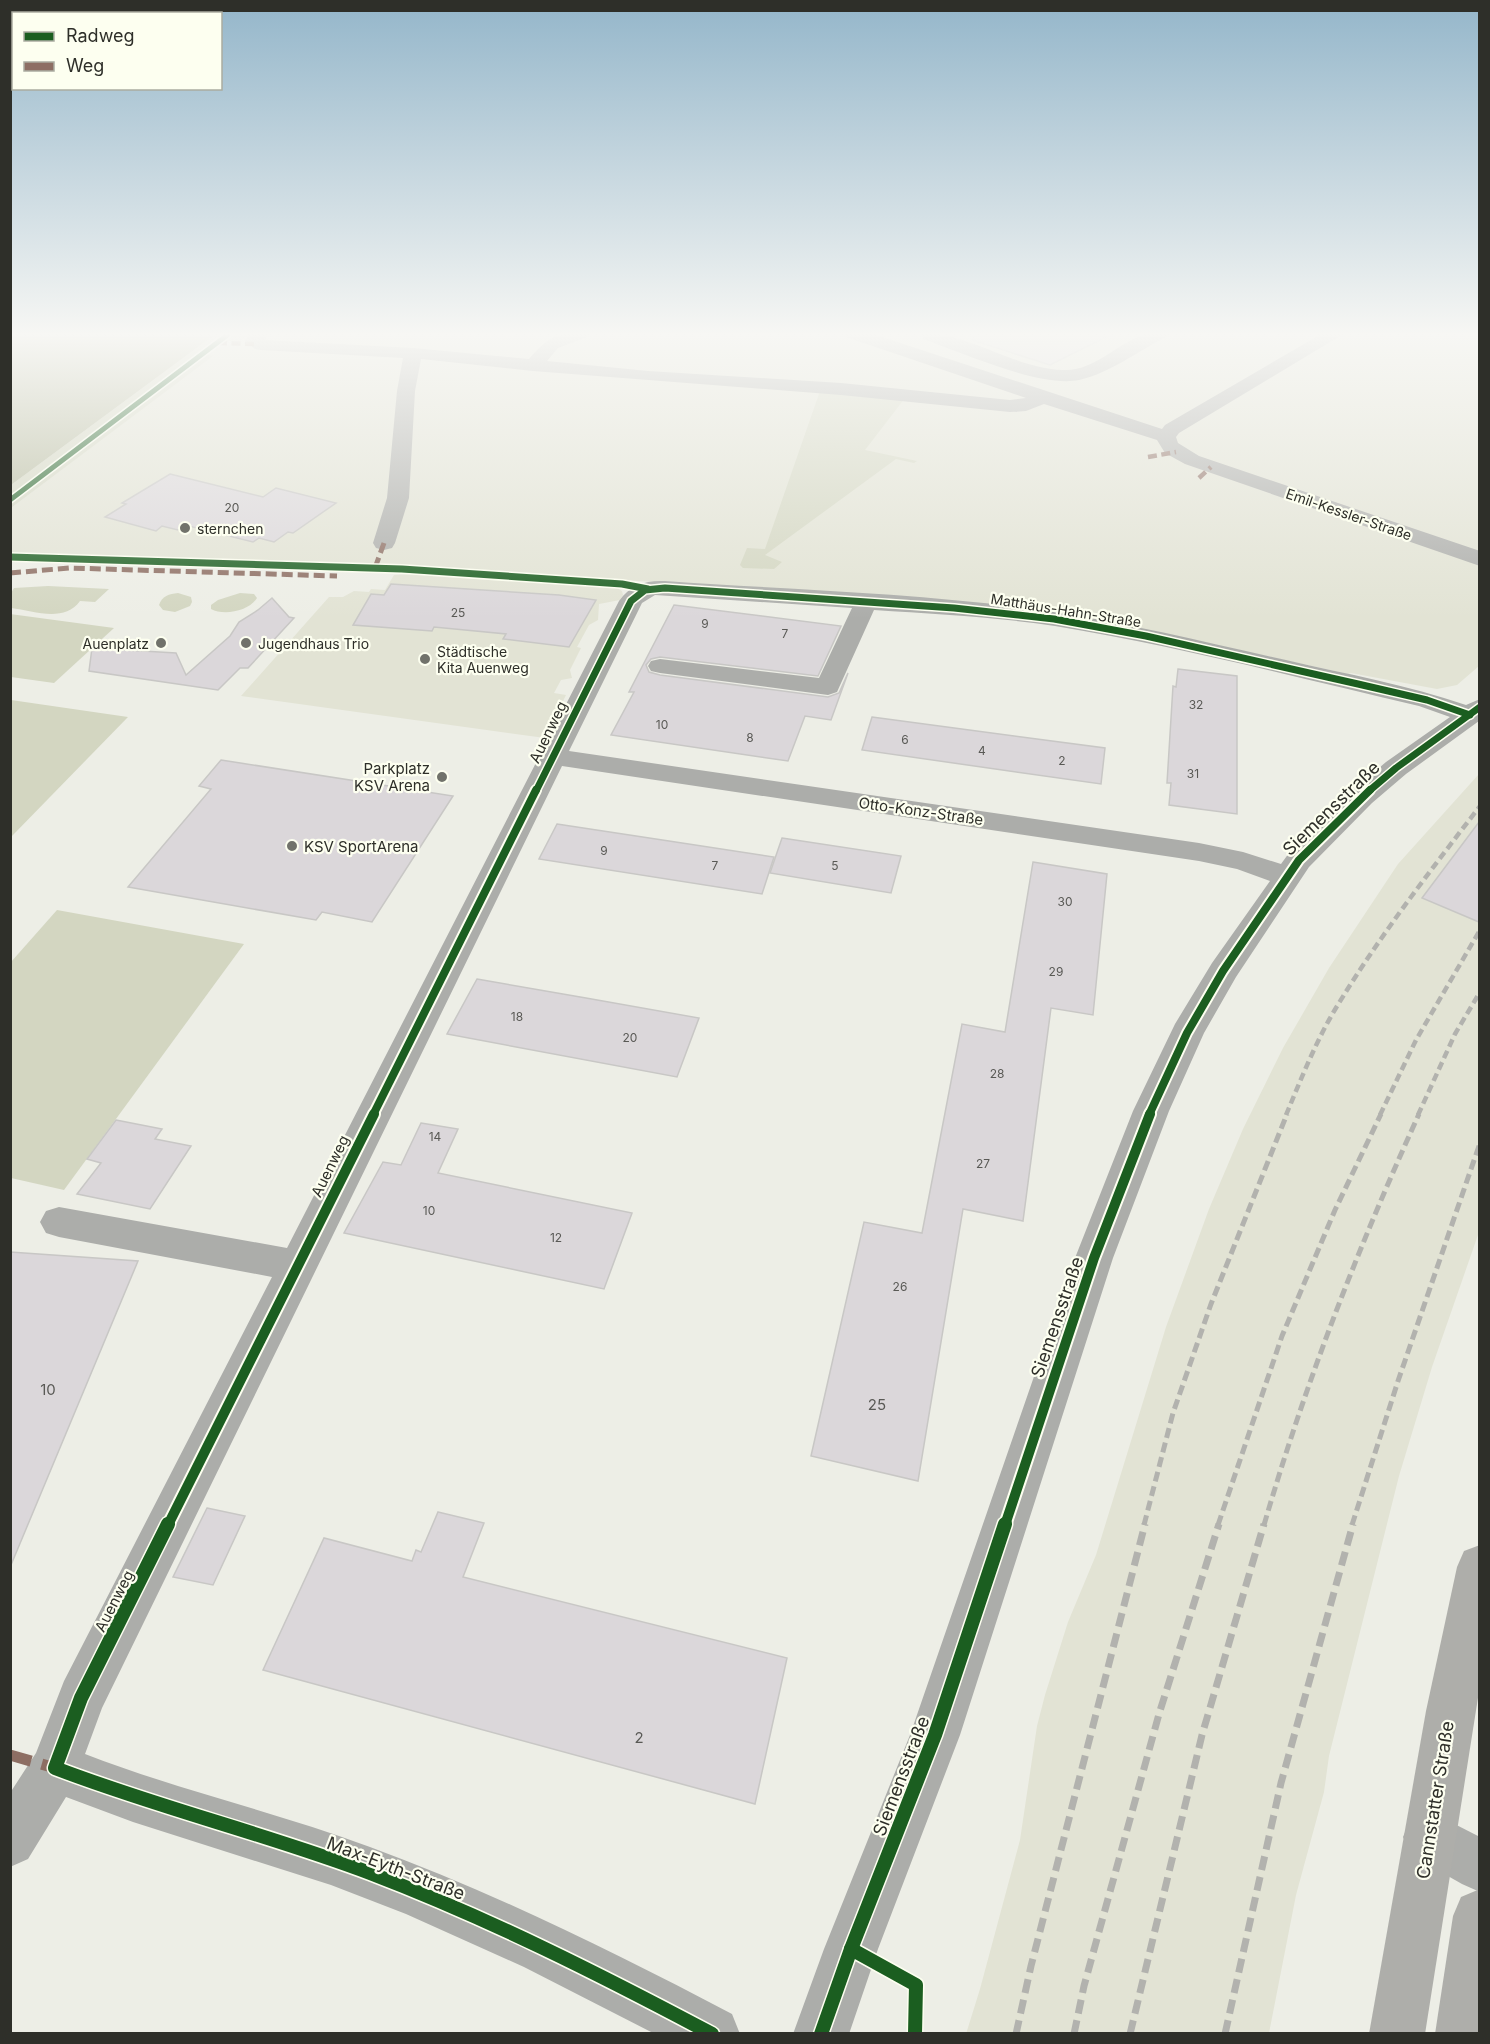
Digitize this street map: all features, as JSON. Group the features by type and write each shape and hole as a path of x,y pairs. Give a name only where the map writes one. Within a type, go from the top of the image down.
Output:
{"main road":[{"name":"Cannstatter Straße","path":"1397,2034 1449,1711 1479,1567"},
{"path":"1462,2034 1479,1916"}],"street":[{"path":"384,543 398,498 403,428"},
{"name":"Emil-Kessler-Straße","path":"1121,428 1135,436 1168,442 1192,460 1479,559"},
{"path":"1168,442 1173,428"},
{"name":"Matthäus-Hahn-Straße","path":"648,589 665,588 1027,615 1116,630 1475,711"},
{"name":"Auenweg","path":"55,1768 81,1698 521,817 631,601 637,594 648,589"},
{"path":"660,666 828,687 866,602"},
{"name":"Siemensstraße","path":"821,2034 851,1949 935,1735 1094,1258 1150,1111 1202,1004 1286,876 1311,846 1362,797 1416,752 1475,711"},
{"name":"Otto-Konz-Straße","path":"553,758 1199,852 1243,861 1286,876"},
{"path":"59,1222 205,1247 298,1266"},
{"path":"10,1841 55,1768"},
{"name":"Max-Eyth-Straße","path":"55,1768 101,1786 369,1873 562,1956 712,2034"},
{"path":"1429,1837 1479,1866"}],"shaded area":[{"path":"11,428 88,428 11,485"},
{"path":"88,428 117,428 11,508 11,485"},
{"path":"116,428 1479,428 1479,666 1457,685 1437,689 1348,674 1154,631 825,593 387,565 11,553 11,508"},
{"path":"807,428 882,428 865,450 917,461 914,463 896,459 765,555 782,562 774,569 743,568 740,565 747,548 765,549"},
{"name":"Städtische Kita Auenweg","path":"414,574 617,588 622,591 623,595 620,600 599,604 598,620 589,625 577,647 581,648 570,670 572,678 561,680 554,693 566,695 545,738 241,696 329,597 343,597 354,591 385,590 394,575"},
{"path":"48,586 109,589 95,602 80,601 66,612 57,614 11,608 11,593 14,588"},
{"path":"178,593 191,597 190,606 175,612 163,610 159,605 162,599"},
{"path":"240,593 254,594 257,598 248,606 236,611 223,612 211,609 211,605 218,600"},
{"path":"10,614 114,628 54,683 11,677"},
{"path":"10,700 128,717 11,837"},
{"path":"1479,774 1479,1232 1432,1367 1399,1476 1329,1756 1324,1792 1296,1895 1269,2033 966,2034 1020,1840 1037,1726 1045,1695 1068,1622 1096,1555 1166,1327 1209,1209 1243,1129 1283,1048 1329,968 1398,864"},
{"path":"57,910 244,944 64,1190 11,1178 11,962"}],"building":[{"name":"sternchen","path":"170,474 263,497 276,488 336,503 293,533 288,532 274,542 259,538 253,542 185,525 178,530 162,526 156,531 105,517 126,504 122,503"},
{"name":"Städtische Kita Auenweg","path":"391,584 559,595 596,600 569,647 503,639 506,634 434,627 432,631 353,625 371,594 384,595"},
{"path":"272,598 289,617 294,618 248,668 240,668 218,690 89,671 92,648 176,653 186,675 230,636 239,622"},
{"path":"674,605 841,626 818,676 660,657 651,659 646,665 649,672 660,675 828,697 839,693 848,673 831,720 805,716 788,761 611,735 634,692 629,692"},
{"path":"1178,669 1237,676 1237,814 1169,805 1171,783 1167,783 1173,686 1176,687"},
{"path":"872,717 1105,748 1101,784 862,750"},
{"name":"KSV SportArena","path":"221,760 453,796 372,922 322,912 316,920 128,887 211,789 199,786"},
{"path":"1479,822 1479,922 1422,898"},
{"path":"557,824 774,857 762,894 539,859"},
{"path":"782,838 901,856 891,893 770,873"},
{"path":"1033,862 1107,874 1093,1015 1051,1008 1023,1221 963,1209 918,1481 811,1456 864,1222 922,1233 962,1024 1005,1032"},
{"path":"477,979 699,1018 677,1077 447,1034"},
{"path":"116,1120 162,1129 155,1139 191,1146 150,1209 77,1194 101,1163 87,1159"},
{"path":"421,1123 458,1129 438,1173 632,1213 604,1289 344,1233 383,1162 401,1165"},
{"path":"10,1252 138,1261 11,1565 10,1564"},
{"path":"207,1508 245,1516 213,1585 173,1577"},
{"path":"438,1512 484,1523 463,1577 787,1658 755,1804 263,1670 324,1538 412,1561 416,1550 421,1552"}],"railway":[{"path":"1286,1115 1317,1044 1355,977 1389,927 1480,806"},
{"path":"1380,1115 1416,1040 1480,930"},
{"path":"1418,1115 1455,1034 1480,992"},
{"path":"1144,1525 1173,1413 1211,1304 1287,1114"},
{"path":"1218,1525 1282,1336 1335,1210 1381,1114"},
{"path":"1264,1525 1297,1420 1334,1317 1419,1114"},
{"path":"1352,1525 1398,1381 1480,1143"},
{"path":"1016,2034 1031,1966 1145,1524"},
{"path":"1074,2034 1084,1986 1159,1714 1219,1524"},
{"path":"1130,2034 1202,1735 1264,1524"},
{"path":"1225,2034 1281,1783 1353,1524"}],"marked path":[{"path":"1148,457 1176,452"},
{"path":"1199,478 1211,467"},
{"path":"375,568 384,543"},
{"path":"10,573 69,568 337,576"},
{"path":"10,1755 55,1768"}],"cycle path":[{"path":"10,500 104,428"},
{"path":"10,557 402,569 622,584 648,589"},
{"path":"712,2034 544,1948 414,1890 331,1859 133,1797 55,1768 81,1698 631,601 645,590 665,588 954,608 1054,619 1146,636 1358,684 1427,700 1470,715"},
{"path":"821,2034 851,1949 935,1735 1094,1258 1151,1111 1187,1033 1223,971 1299,860 1362,797 1396,768 1480,707"},
{"path":"851,1949 916,1985 915,2034"}],"place":[{"name":"sternchen","path":"185,528"},
{"name":"Auenplatz","path":"161,643"},
{"name":"Jugendhaus Trio","path":"246,643"},
{"name":"Städtische Kita Auenweg","path":"425,659"},
{"name":"Parkplatz KSV Arena","path":"442,777"},
{"name":"KSV SportArena","path":"292,846"}]}
